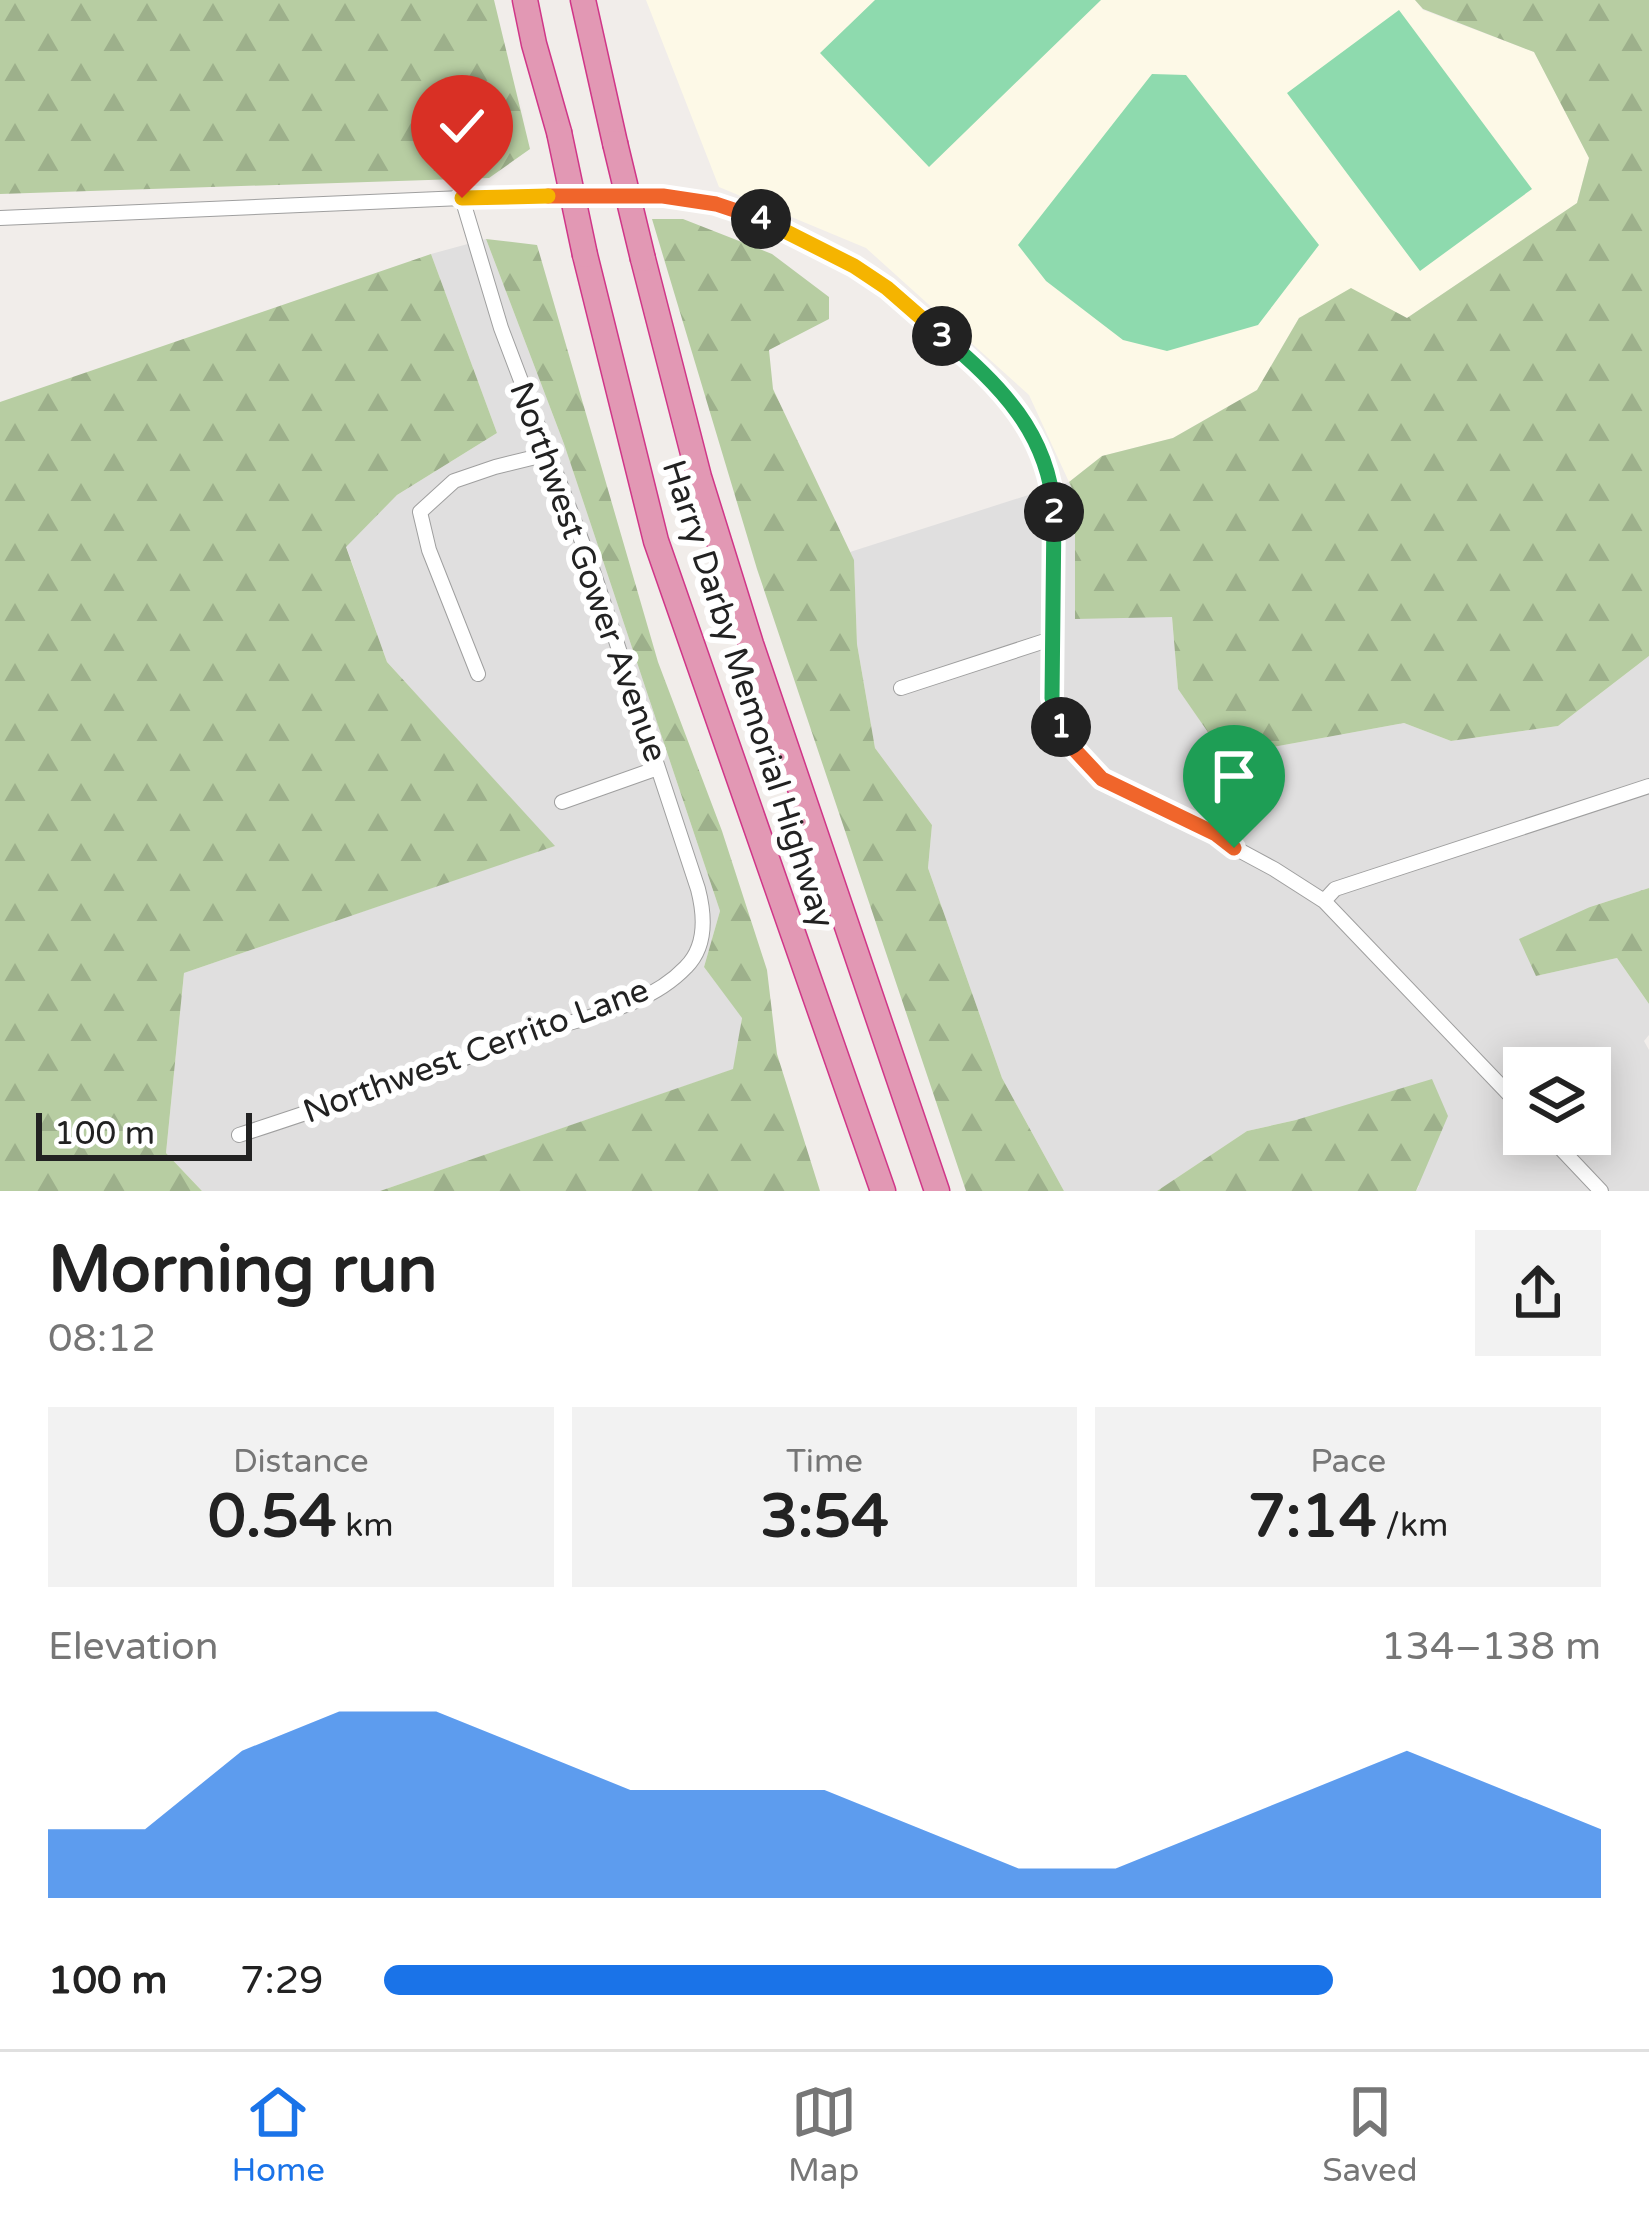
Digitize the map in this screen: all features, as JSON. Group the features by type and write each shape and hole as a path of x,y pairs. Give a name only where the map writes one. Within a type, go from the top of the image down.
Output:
{"highway":[{"name":"Harry Darby Memorial Highway","path":"525,0 656,541 883,1191"},
{"name":"Harry Darby Memorial Highway","path":"583,0 699,477 937,1191"}],"street":[{"path":"0,218 462,198 663,196 716,204 764,220 854,266 887,288 985,372 1017,410 1043,458 1053,489 1056,531 1052,698 1074,749 1102,779 1216,834 1324,902 1503,1088"},
{"name":"Northwest Gower Avenue","path":"462,198 501,328 592,568 702,904 699,946"},
{"path":"478,674 429,550 420,512 454,481 548,454"},
{"path":"901,688 1051,639"},
{"path":"562,802 658,768"},
{"path":"1324,902 1336,889 1649,786"},
{"name":"Northwest Cerrito Lane","path":"239,1135 617,1008 683,971 699,946"},
{"path":"1567,1155 1601,1191"}],"shaded area":[{"path":"646,0 1415,0 1423,10 1534,52 1589,158 1577,203 1407,318 1351,289 1299,318 1257,390 1173,438 1102,456 1069,482 1029,395 866,248 719,187"},
{"path":"486,239 564,444 720,911 704,967 742,1017 734,1069 380,1191 202,1191 166,1153 184,973 554,846 387,662 346,546 397,495 497,433 431,254"},
{"path":"1069,482 1172,617 1178,689 1212,737 1273,747 1404,723 1451,741 1558,726 1649,656 1649,888 1590,907 1536,976 1617,958 1649,1004 1649,1035 1644,1041 1649,1050 1649,1191 1416,1191 1419,1186 1296,1120 1247,1131 1157,1191 1064,1191 1002,1078 928,868 932,825 875,748 857,644 850,552"}],"green space":[{"path":"0,0 494,0 530,149 489,178 0,194"},
{"path":"875,0 1101,0 929,167 820,53"},
{"path":"1415,0 1649,0 1649,656 1558,726 1451,741 1404,723 1273,747 1212,738 1178,689 1172,617 1075,619 1075,495 1069,482 1102,456 1173,438 1257,390 1299,318 1351,288 1407,318 1577,203 1589,158 1534,52 1423,9"},
{"path":"1399,10 1532,189 1420,271 1287,93"},
{"path":"1152,74 1186,75 1319,245 1258,325 1167,351 1123,340 1046,281 1018,245"},
{"path":"652,219 683,219 772,254 829,297 829,319 769,350 773,389 854,560 857,644 875,748 932,825 928,868 1002,1078 1064,1191 966,1191 757,569"},
{"path":"486,239 537,245 658,662 722,831 767,970 777,1054 820,1191 380,1191 733,1069 742,1018 704,967 720,911 564,444"},
{"path":"431,254 497,433 397,495 346,547 387,662 555,846 184,973 166,1153 202,1191 0,1191 0,402"},
{"path":"1649,888 1649,1004 1617,958 1536,976 1519,939 1590,907"},
{"path":"1432,1079 1448,1116 1416,1191 1157,1191 1247,1131"}],"route":[{"path":"462,198 601,194 716,204 814,244 887,288 1002,390 1043,458 1053,489 1056,531 1052,698 1062,730 1102,779 1216,834 1234,848"}]}
